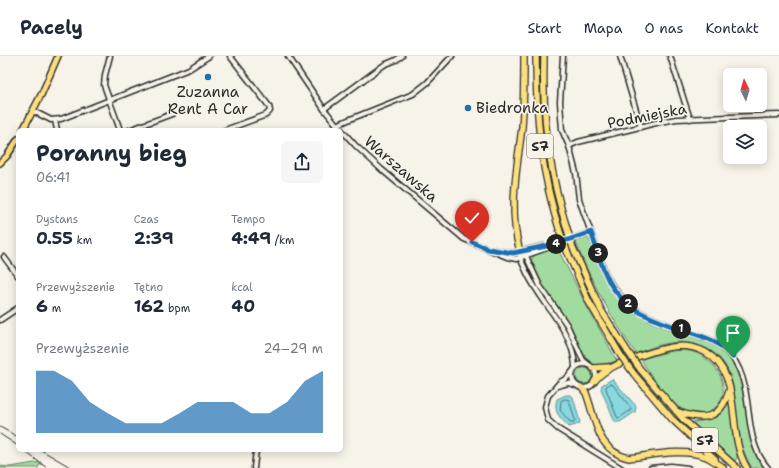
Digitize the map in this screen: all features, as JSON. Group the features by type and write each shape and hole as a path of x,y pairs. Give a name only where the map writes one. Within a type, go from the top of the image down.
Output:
{"highway":[{"path":"520,255 515,230 513,202 522,127 524,56"},
{"name":"S7","path":"536,56 536,104 542,159 552,206 566,251 589,302 621,356 634,374 672,418 724,468"},
{"name":"S7","path":"544,56 544,104 549,158 560,208 574,248 601,310 640,369 674,410 697,433 737,468"},
{"path":"594,382 603,372 672,346 688,346 708,354 718,362 725,374 739,449 747,468"},
{"path":"591,366 616,366"},
{"path":"579,387 586,393 600,437 607,446 616,453 629,458 687,453 709,458 724,468"},
{"path":"674,410 694,417 705,418 720,408 726,400 729,389"}],"main road":[{"path":"24,128 58,56"},
{"path":"0,163 7,156 16,142"}],"street":[{"path":"110,56 104,85 119,128"},
{"path":"33,111 55,120 71,116 189,69 209,56"},
{"path":"230,56 269,106 270,111 266,115 230,128"},
{"name":"Warszawska","path":"288,56 324,109 340,128"},
{"path":"324,109 384,65 402,56"},
{"path":"337,125 413,94 427,83 452,56"},
{"path":"563,56 560,102 562,130 569,146 576,173 579,199 606,275 611,285 625,302 634,309 653,320 714,340 733,357 745,384 755,446 761,459 768,468"},
{"path":"620,56 641,127"},
{"path":"670,56 690,119"},
{"path":"134,128 172,114"},
{"name":"Podmiejska","path":"569,146 578,142 665,121 779,115"},
{"path":"55,120 57,128"},
{"name":"Warszawska","path":"343,132 381,169 464,239 488,249 520,255 556,244"},
{"path":"520,255 526,256 591,232"},
{"path":"520,255 534,286 564,330 575,359 575,367 572,372 555,387 546,401 545,407 548,420 558,429 621,468"},
{"path":"526,256 540,286 567,325 583,360 591,366 596,375 594,382 589,387 579,387 568,383 555,387"},
{"path":"4,257 16,273"},
{"path":"0,320 16,309"},
{"path":"575,367 582,364 591,366"},
{"path":"572,372 572,380 579,387"},
{"path":"254,468 256,452"},
{"path":"651,468 671,466 688,468"}],"green space":[{"path":"586,237 591,243 599,267 608,284 619,300 629,309 645,319 659,325 708,342 719,348 728,356 739,372 750,438 758,459 765,468 752,468 746,457 739,437 735,396 732,383 722,360 712,352 698,345 682,342 659,345 636,354 618,327 587,270 575,240"},
{"path":"557,247 585,303 617,361 595,365 585,359 568,323 547,295 531,261 534,255"},
{"path":"683,350 695,352 701,355 718,371 722,381 723,391 721,400 716,408 709,412 699,414 687,412 675,404 661,389 641,359 671,351"},
{"path":"584,368 590,370 592,376 590,382 584,384 578,382 576,376 578,370"},
{"path":"730,404 733,436 737,455 735,461 692,422 712,417"},
{"path":"41,462 38,468 0,468 0,466 10,467"}],"water":[{"path":"612,379 636,406 635,412 620,422 616,422 614,420 601,389 602,385"},
{"path":"566,395 573,397 580,422 579,424 569,427 560,417 556,408 557,399"}],"railway":[{"path":"0,427 16,436"},
{"path":"0,434 16,445"},
{"path":"26,452 47,468"},
{"path":"44,452 72,468"}],"place":[{"name":"Zuzanna Rent A Car","path":"208,77"},
{"name":"Biedronka","path":"468,108"}],"route":[{"path":"472,242 488,249 513,253 556,244 591,232 606,275 611,285 625,302 653,320 714,340 733,357"}]}
